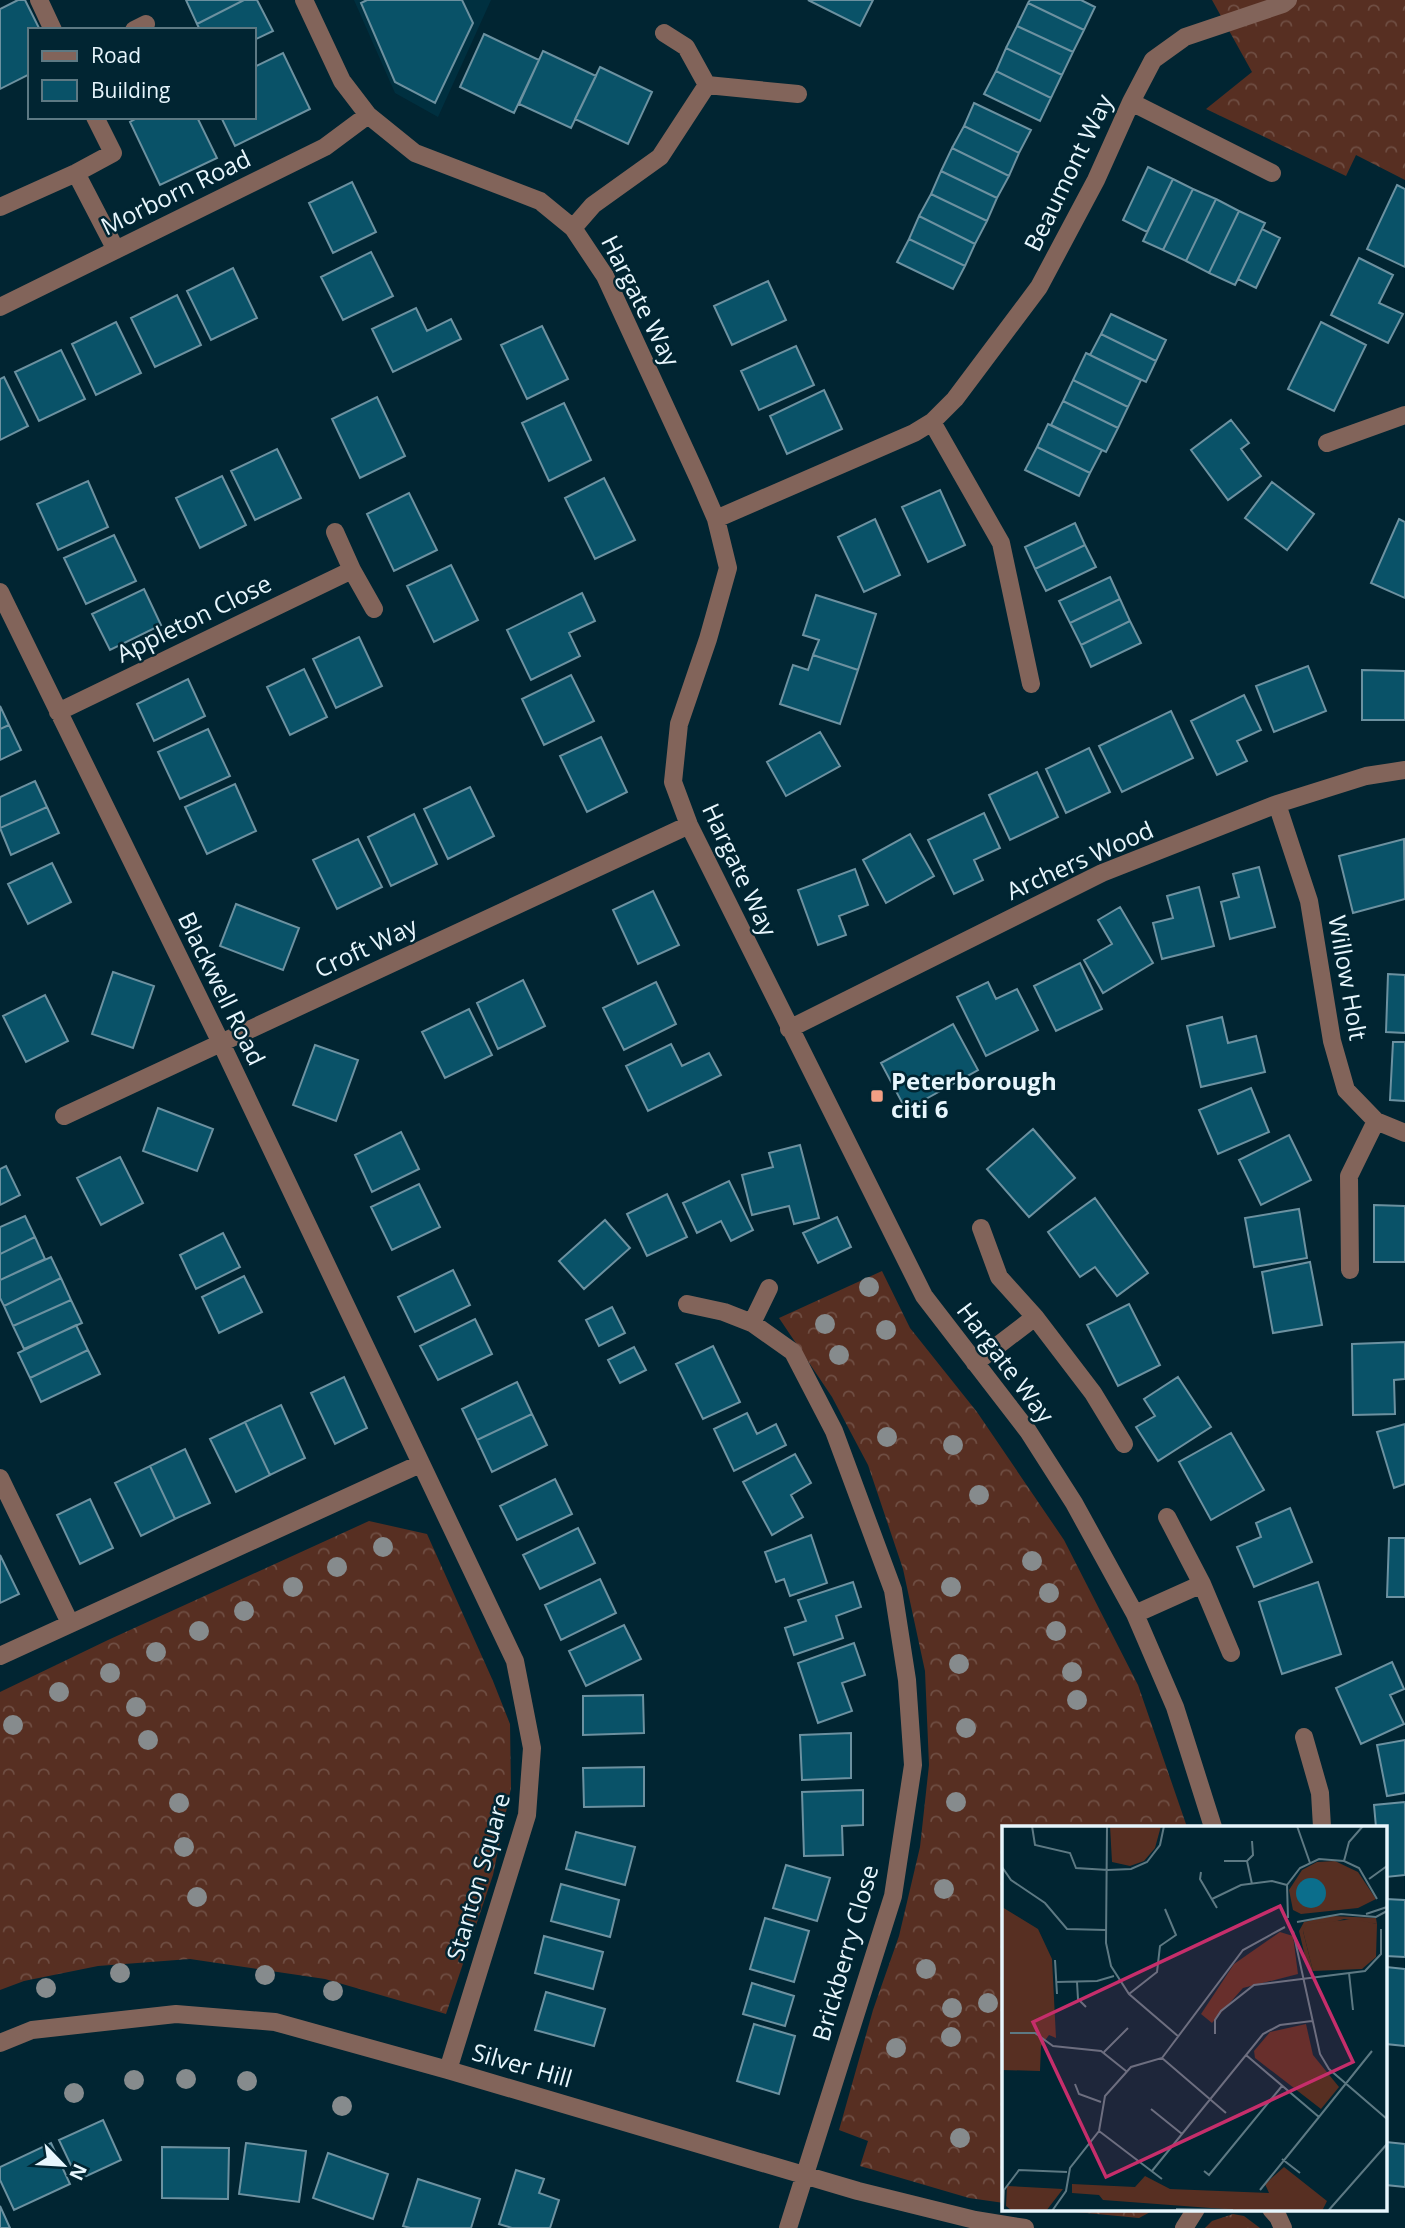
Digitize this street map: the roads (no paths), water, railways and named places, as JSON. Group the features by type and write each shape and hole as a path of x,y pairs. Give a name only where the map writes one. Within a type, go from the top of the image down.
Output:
{"street":[{"path":"39,0 52,28"},
{"name":"Hargate Way","path":"304,0 342,81 368,115 415,153 540,201 573,228 605,276 716,519 728,568 708,639 679,724 673,782 689,825 924,1296 1028,1431 1061,1483 1135,1614 1175,1707 1213,1826"},
{"name":"Beaumont Way","path":"716,519 914,433 932,422 955,399 1039,287 1096,180 1153,60 1185,37 1241,20 1288,0"},
{"path":"664,33 686,47 708,85"},
{"path":"708,85 798,94"},
{"path":"573,228 593,205 660,157 708,85"},
{"path":"1131,102 1272,173"},
{"name":"Morborn Road","path":"0,307 325,147 368,115"},
{"path":"0,207 113,153 96,119"},
{"path":"76,173 116,250"},
{"path":"1327,443 1405,415"},
{"path":"932,422 1001,542 1031,684"},
{"path":"335,532 352,570 374,608"},
{"name":"Appleton Close","path":"58,712 352,570"},
{"name":"Blackwell Road","path":"0,592 395,1410"},
{"name":"Archers Wood","path":"789,1029 1102,873 1277,804 1366,776 1405,770"},
{"name":"Willow Holt","path":"1277,804 1308,901 1332,1041 1346,1090 1376,1121 1405,1133"},
{"name":"Croft Way","path":"64,1116 689,825"},
{"path":"1350,1270 1349,1176 1376,1121"},
{"path":"981,1228 999,1277 1035,1317 1093,1394 1124,1444"},
{"path":"752,1322 769,1288"},
{"name":"Brickberry Close","path":"687,1304 724,1312 752,1322 793,1352 834,1431 893,1590 907,1680 913,1765 893,1896 788,2228"},
{"path":"975,1363 1035,1317"},
{"name":"Stanton Square","path":"395,1410 515,1661 532,1748 527,1815 448,2070"},
{"path":"0,1656 420,1464"},
{"path":"0,1478 70,1623"},
{"path":"1167,1517 1202,1584 1231,1653"},
{"path":"1135,1614 1202,1584"},
{"path":"1304,1737 1320,1793 1322,1826"},
{"name":"Silver Hill","path":"0,2043 32,2030 176,2014 275,2022 858,2191 975,2220 1024,2228"},
{"path":"1184,2228 1195,2210"},
{"path":"1272,2210 1283,2228"}],"place":[{"name":"Peterborough citi 6","path":"877,1096"}]}
